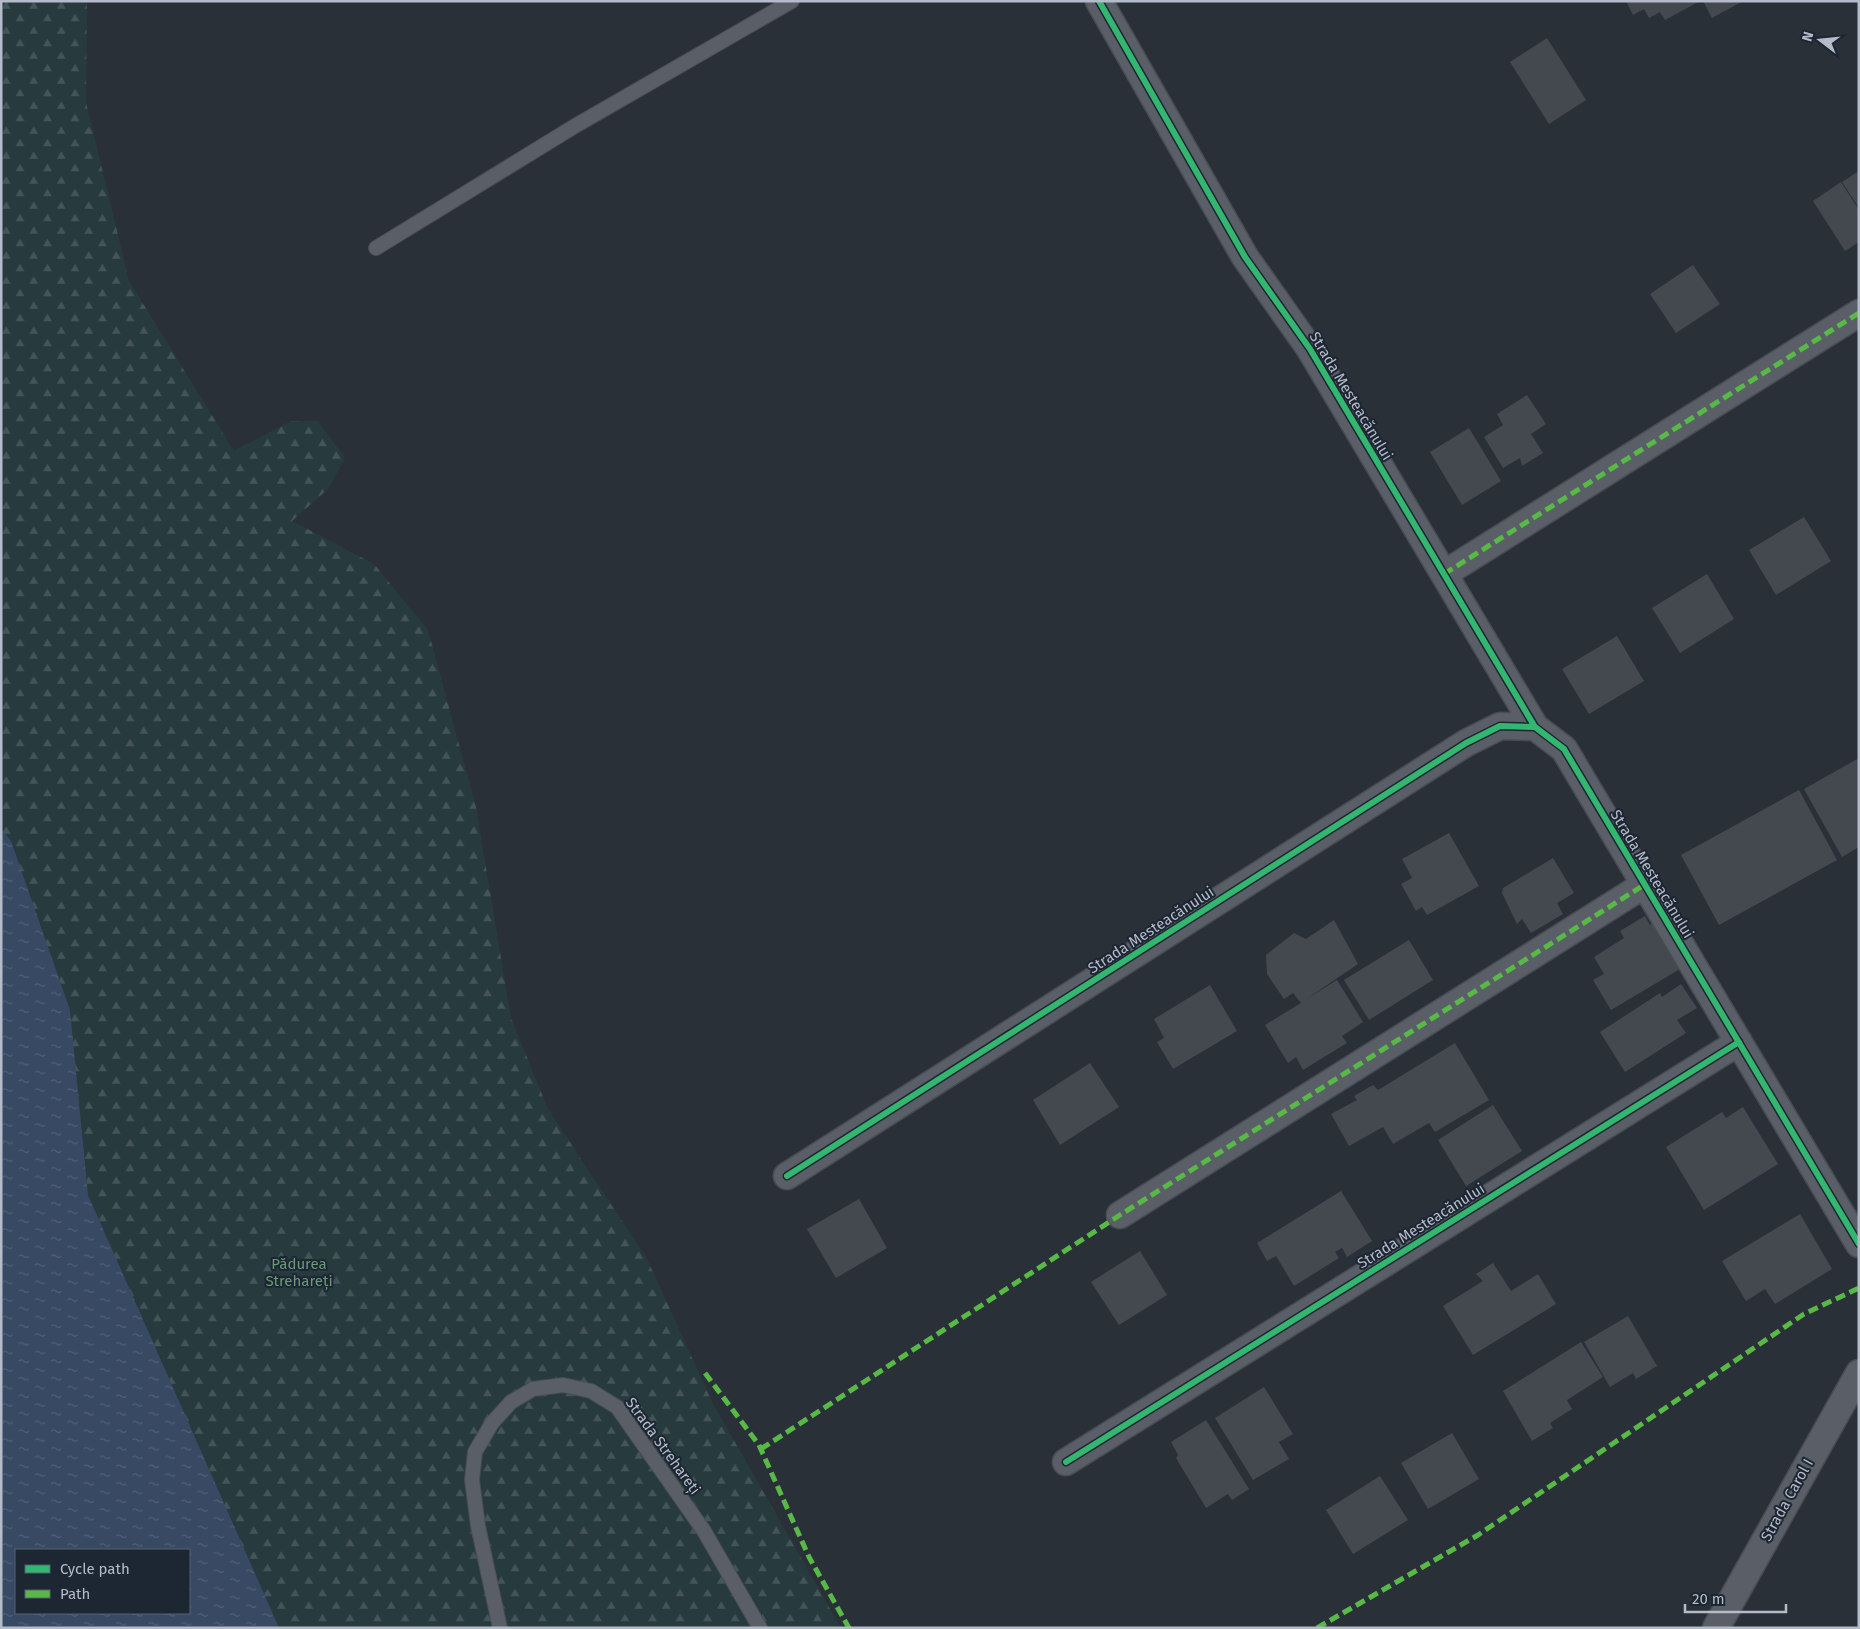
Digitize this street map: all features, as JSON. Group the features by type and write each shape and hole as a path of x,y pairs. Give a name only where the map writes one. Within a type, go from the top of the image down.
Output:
{"street":[{"name":"Strada Mesteacănului","path":"1099,1 1245,257 1310,349 1535,727 1564,749 1859,1244"},
{"path":"1444,574 1859,313"},
{"name":"Strada Mesteacănului","path":"787,1176 1466,743 1500,726 1535,727"},
{"name":"Strada Mesteacănului","path":"1120,1216 1644,885"},
{"name":"Strada Mesteacănului","path":"1066,1462 1739,1042"},
{"name":"Strada Carol I","path":"1716,1628 1859,1373"}],"lane":[{"path":"376,248 575,126 792,1"},
{"name":"Strada Strehareți","path":"500,1628 478,1526 472,1480 475,1452 492,1423 511,1402 533,1389 563,1385 591,1392 617,1407 704,1531 760,1628"}],"green space":[{"name":"Pădurea Strehareți","path":"1,1 87,1 86,102 129,281 234,451 291,421 318,421 345,458 329,488 292,521 374,564 428,630 476,807 511,1018 548,1109 647,1259 712,1402 841,1628 1,1628"}],"water":[{"path":"1,829 11,841 70,1010 88,1195 279,1628 1,1628"}],"building":[{"path":"1626,1 1700,1 1665,20 1660,12 1649,18 1644,9 1633,15"},
{"path":"1703,1 1743,1 1712,18"},
{"path":"1547,38 1586,100 1549,124 1510,62"},
{"path":"1859,171 1859,208 1842,182"},
{"path":"1841,182 1859,210 1859,242 1845,251 1813,201"},
{"path":"1693,265 1720,304 1676,333 1650,294"},
{"path":"1527,395 1546,424 1531,434 1543,453 1522,466 1520,458 1503,468 1484,437 1503,425 1497,414"},
{"path":"1469,428 1501,481 1462,505 1430,452"},
{"path":"1804,517 1831,561 1776,595 1749,550"},
{"path":"1707,574 1734,619 1680,653 1652,608"},
{"path":"1617,636 1644,681 1589,714 1562,669"},
{"path":"1859,758 1859,847 1842,857 1804,789"},
{"path":"1799,790 1837,860 1719,925 1681,855"},
{"path":"1449,833 1479,886 1427,915 1422,907 1416,911 1401,884 1412,878 1402,859"},
{"path":"1553,858 1574,893 1557,903 1563,914 1531,933 1522,919 1517,924 1502,893 1503,888"},
{"path":"1645,916 1650,925 1658,920 1685,966 1611,1010 1593,980 1604,974 1594,957 1624,938 1620,931"},
{"path":"1334,920 1358,964 1305,1000 1337,980 1363,1022 1342,1036 1347,1043 1303,1070 1296,1057 1288,1063 1265,1025 1301,1003 1293,993 1284,999 1267,974 1266,955 1294,933 1306,939"},
{"path":"1409,940 1433,980 1369,1020 1344,980"},
{"path":"1681,984 1697,1008 1677,1020 1686,1033 1625,1072 1600,1032 1660,993 1662,997"},
{"path":"1210,985 1237,1031 1173,1069 1157,1042 1164,1038 1154,1019"},
{"path":"1455,1043 1489,1100 1435,1132 1429,1123 1393,1144 1383,1127 1349,1146 1331,1114 1357,1100 1354,1096 1373,1085 1378,1090"},
{"path":"1090,1063 1119,1107 1060,1145 1033,1100"},
{"path":"1493,1105 1522,1151 1466,1186 1438,1140"},
{"path":"1743,1107 1778,1164 1704,1210 1666,1147 1722,1112 1726,1118"},
{"path":"1341,1191 1372,1241 1347,1257 1342,1248 1335,1252 1339,1258 1294,1286 1276,1256 1267,1261 1257,1243"},
{"path":"859,1199 887,1248 836,1278 807,1229"},
{"path":"1800,1214 1832,1269 1775,1304 1765,1289 1746,1301 1722,1261"},
{"path":"1140,1251 1167,1295 1119,1325 1091,1282"},
{"path":"1493,1263 1511,1291 1538,1274 1556,1304 1473,1355 1443,1306 1483,1281 1476,1274"},
{"path":"1628,1316 1657,1366 1636,1379 1633,1373 1610,1387 1584,1342"},
{"path":"1581,1342 1603,1377 1567,1400 1572,1409 1550,1423 1553,1428 1532,1441 1503,1391"},
{"path":"1264,1387 1293,1434 1279,1442 1289,1459 1253,1480 1215,1418"},
{"path":"1206,1420 1249,1489 1232,1500 1228,1494 1206,1508 1176,1458 1178,1455 1171,1442"},
{"path":"1452,1433 1479,1479 1428,1509 1401,1463"},
{"path":"1380,1476 1408,1520 1353,1554 1326,1510"}],"marked path":[{"path":"1444,574 1859,313"},
{"path":"761,1449 1120,1215 1644,885"},
{"path":"1317,1628 1478,1535 1804,1314 1859,1288"},
{"path":"705,1373 759,1445 809,1557 849,1628"}],"cycle path":[{"path":"1099,1 1245,257 1310,349 1535,727 1564,749 1859,1244"},
{"path":"787,1176 1466,743 1500,726 1535,727"},
{"path":"1066,1462 1739,1042"}]}
